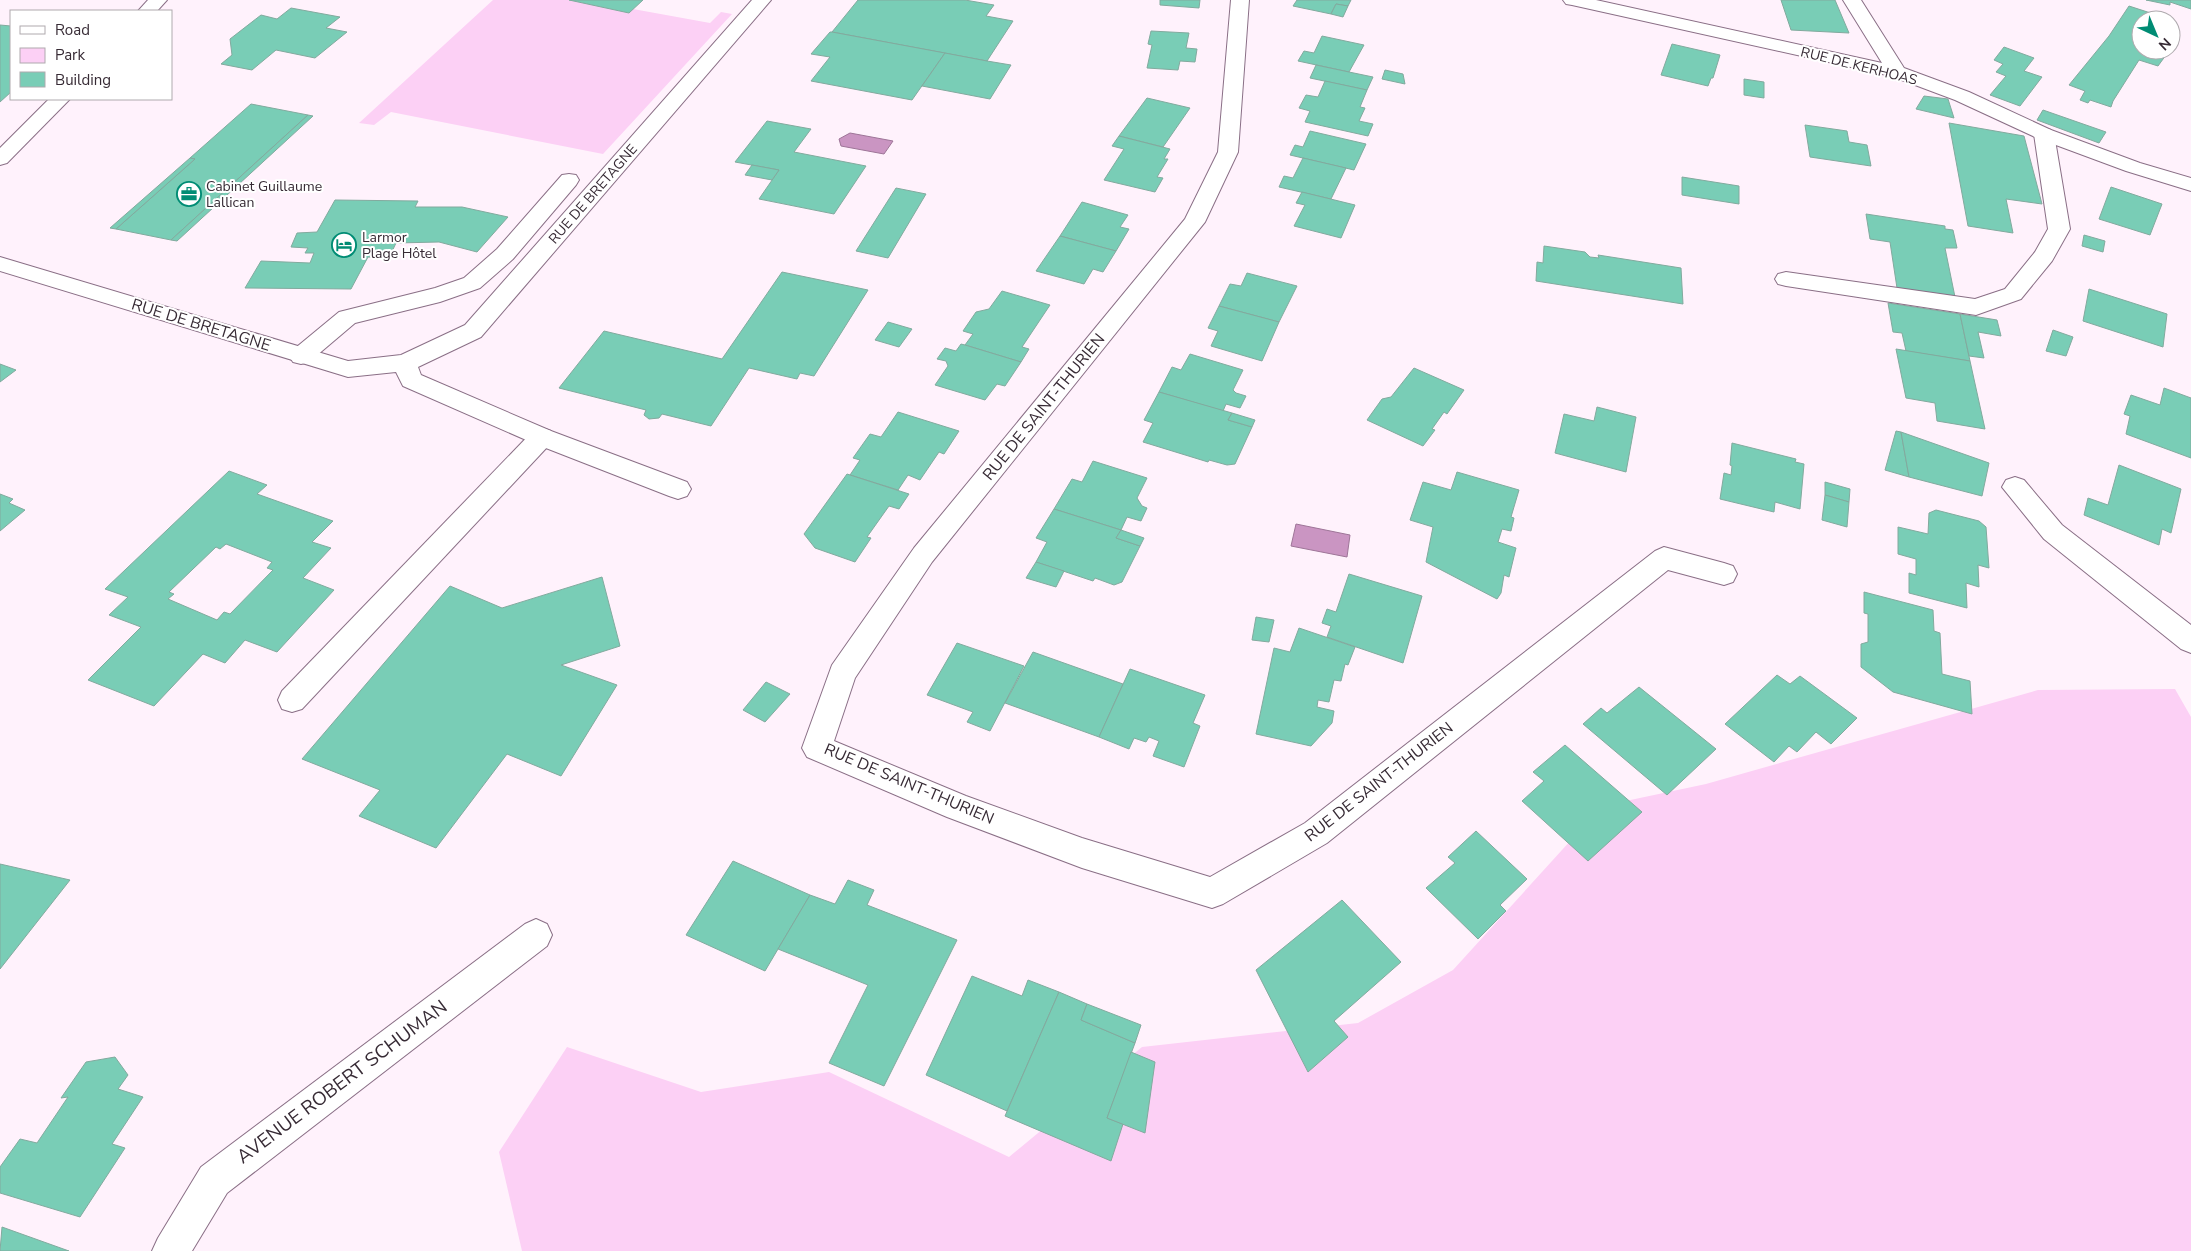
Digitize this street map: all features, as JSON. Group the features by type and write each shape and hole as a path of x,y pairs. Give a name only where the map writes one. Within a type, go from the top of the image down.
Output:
{"street":[{"path":"148,10 158,0"},
{"name":"RUE DE BRETAGNE","path":"0,264 348,369 405,363 473,332 762,0"},
{"name":"RUE DE SAINT-THURIEN","path":"1240,0 1228,152 1194,222 923,555 842,673 818,748 958,807 1082,854 1212,893 1316,834 1664,558 1724,574"},
{"name":"RUE DE KERHOAS","path":"1572,0 1897,72 1962,96 2044,134 2133,167 2191,185"},
{"path":"1852,0 1897,72"},
{"path":"0,159 59,100"},
{"path":"1786,279 1976,307 2013,294 2044,256 2059,229 2044,134"},
{"path":"300,356 347,317 440,294 472,283 505,254 569,180"},
{"path":"405,363 411,380 542,437 678,490"},
{"path":"292,700 542,437"},
{"path":"2015,487 2053,532 2191,641"},
{"name":"AVENUE ROBERT SCHUMAN","path":"171,1251 214,1180 536,934"}],"green space":[{"path":"493,0 569,0 629,13 633,9 710,23 721,12 732,14 603,154 391,112 374,125 359,123"},
{"path":"2175,689 2191,717 2191,1251 522,1251 499,1152 567,1047 701,1092 829,1072 1009,1157 1142,1047 1358,1023 1453,970 1602,806 1706,784 2038,690"}],"shaded area":[{"path":"850,133 893,141 884,154 841,146 839,139"},
{"path":"1296,524 1350,535 1347,557 1291,546"}],"building":[{"path":"569,0 643,0 629,13"},
{"path":"858,0 965,0 994,5 986,16 1013,21 987,61 832,32"},
{"path":"1160,0 1200,0 1199,8 1160,5"},
{"path":"1297,0 1351,0 1348,6 1336,4 1331,14 1293,6"},
{"path":"1781,0 1835,0 1849,33 1791,30"},
{"path":"2146,0 2191,0 2191,9 2170,2 2170,5"},
{"path":"1336,4 1348,6 1343,17 1331,14"},
{"path":"2129,6 2141,10 2131,10 2131,60 2139,60 2111,107 2090,100 2088,103 2080,100 2085,91 2069,85 2109,36"},
{"path":"291,8 340,17 326,28 347,32 315,58 276,50 252,70 221,64 232,55 230,39 261,15 277,19"},
{"path":"0,25 10,26 10,93 0,102"},
{"path":"1151,31 1189,33 1186,48 1197,49 1195,62 1180,61 1178,70 1147,68 1152,45 1148,44"},
{"path":"830,32 945,53 912,100 811,81 830,57 811,54"},
{"path":"1322,36 1364,45 1349,72 1298,61 1304,51 1314,53"},
{"path":"1672,44 1720,55 1713,78 1711,78 1708,86 1661,75"},
{"path":"2004,47 2034,58 2024,71 2042,77 2020,106 1990,95 2006,76 1996,72 2003,64 1994,60"},
{"path":"945,53 1011,65 990,99 922,86"},
{"path":"2139,60 2162,60 2158,66"},
{"path":"1316,65 1373,77 1367,90 1310,78"},
{"path":"1385,70 1403,74 1405,84 1382,79"},
{"path":"1744,79 1764,82 1764,98 1744,95"},
{"path":"1325,81 1367,90 1360,107 1365,108 1359,121 1373,124 1368,136 1305,122 1310,111 1299,108 1306,95 1318,97"},
{"path":"1924,96 1948,99 1954,118 1916,109"},
{"path":"1147,98 1190,108 1163,147 1119,136"},
{"name":"Cabinet Guillaume Lallican","path":"251,104 308,115 171,240 116,229 195,159 190,158"},
{"path":"2043,110 2106,132 2099,143 2037,120"},
{"path":"308,115 313,116 177,241 171,240"},
{"path":"767,121 811,129 794,152 866,166 834,214 759,199 779,170 735,162"},
{"path":"1949,123 2024,136 2042,204 2006,199 2013,233 1968,226"},
{"path":"1805,125 1847,131 1849,142 1867,145 1871,166 1810,157"},
{"path":"1310,131 1366,144 1354,170 1290,155 1295,145 1303,147"},
{"path":"1119,136 1170,149 1164,159 1168,159 1157,177 1163,178 1155,192 1104,180 1124,149 1112,146"},
{"path":"190,158 195,159 116,229 110,228"},
{"path":"1303,158 1346,168 1331,199 1279,187 1284,176 1293,178"},
{"path":"752,165 779,170 772,180 745,175"},
{"path":"1682,177 1739,186 1739,204 1682,195"},
{"path":"2111,187 2162,204 2150,235 2099,219"},
{"path":"896,188 926,194 888,258 856,251"},
{"path":"1302,192 1355,205 1341,238 1294,226 1305,205 1296,203"},
{"name":"Larmor Plage Hôtel","path":"335,200 418,201 415,207 462,207 508,217 477,252 439,242 396,243 389,258 368,257 351,289 245,288 261,261 310,263 314,253 305,253 308,248 291,247 297,233 317,232"},
{"path":"1082,202 1128,215 1120,227 1129,229 1116,251 1060,236"},
{"path":"1866,214 1945,226 1945,229 1953,230 1957,248 1945,248 1955,297 1897,288 1890,242 1870,239"},
{"path":"2084,235 2105,241 2103,252 2082,246"},
{"path":"1060,236 1116,251 1103,272 1093,269 1084,284 1036,271"},
{"path":"1544,246 1585,252 1590,257 1599,258 1598,255 1681,268 1683,304 1536,281 1537,262 1543,263"},
{"path":"782,272 868,290 814,376 800,373 797,379 749,368 711,426 662,414 659,418 649,419 644,415 646,410 559,388 604,331 722,359"},
{"path":"1247,273 1297,286 1279,322 1219,306 1230,284 1241,286"},
{"path":"2089,289 2167,314 2163,347 2083,321"},
{"path":"1002,291 1050,305 1022,347 1029,349 1021,362 965,345 973,334 963,331 976,312 989,309"},
{"path":"1888,303 1960,314 1970,361 1906,351 1902,333 1893,332"},
{"path":"1219,306 1279,322 1262,361 1211,346 1218,331 1208,328"},
{"path":"1960,314 1997,320 2001,336 1978,332 1984,358 1969,356"},
{"path":"888,322 912,329 899,347 875,340"},
{"path":"2053,330 2073,337 2066,356 2046,351"},
{"path":"961,344 1021,362 1005,386 997,384 985,400 935,385 948,366 946,361 937,359 945,348 956,351"},
{"path":"1896,349 1970,361 1985,429 1937,421 1935,403 1906,398"},
{"path":"1190,354 1243,370 1233,390 1246,396 1240,408 1226,404 1223,411 1159,392 1172,367 1181,370"},
{"path":"0,364 16,370 0,382"},
{"path":"1414,368 1464,390 1447,414 1444,412 1432,429 1435,430 1423,446 1367,420 1382,399 1391,397"},
{"path":"2164,388 2191,398 2191,458 2126,434 2130,416 2124,414 2131,395 2160,405"},
{"path":"1159,392 1232,413 1228,420 1252,427 1235,464 1227,465 1209,460 1208,462 1143,442 1153,423 1144,420"},
{"path":"1597,407 1636,417 1626,472 1555,453 1564,414 1594,421"},
{"path":"898,412 959,431 944,454 939,452 920,480 908,475 898,490 850,475 860,460 853,458 870,434 881,437"},
{"path":"1232,413 1255,420 1252,427 1228,420"},
{"path":"1896,431 1901,432 1909,477 1885,470"},
{"path":"1901,432 1989,463 1982,496 1909,477"},
{"path":"1732,443 1796,459 1795,462 1804,464 1800,509 1775,502 1774,512 1720,499 1724,473 1731,475"},
{"path":"1093,461 1147,478 1137,498 1142,506 1147,508 1141,521 1127,517 1121,530 1054,509 1072,479 1082,482"},
{"path":"2119,465 2181,489 2171,533 2162,529 2159,545 2084,515 2088,498 2108,505"},
{"path":"229,471 267,485 257,494 333,521 312,542 331,548 303,578 334,590 277,652 245,640 225,663 203,654 154,706 88,680 141,627 109,615 128,597 105,589","holes":["226,544 272,562 267,568 273,570 230,614 224,612 217,620 168,599 174,594 169,592 216,547 220,549"]},
{"path":"1457,472 1519,490 1511,517 1514,518 1511,531 1502,529 1498,542 1516,548 1509,577 1504,575 1501,593 1497,599 1426,562 1433,527 1410,520 1423,482 1451,490"},
{"path":"847,474 909,494 899,509 889,506 867,537 871,538 855,562 815,548 804,534"},
{"path":"1825,482 1850,489 1849,502 1825,495"},
{"path":"0,494 13,499 9,503 25,510 0,531"},
{"path":"1825,495 1849,502 1847,527 1822,520"},
{"path":"1054,509 1121,530 1116,538 1140,546 1122,582 1114,585 1095,578 1093,581 1036,562 1047,542 1036,538"},
{"path":"1936,510 1979,521 1986,527 1989,568 1978,565 1979,587 1966,583 1967,608 1909,593 1909,573 1916,575 1916,559 1898,554 1898,527 1928,534 1929,513"},
{"path":"1121,530 1144,538 1140,546 1116,538"},
{"path":"1036,562 1064,571 1056,587 1026,578"},
{"path":"1349,574 1422,596 1403,663 1327,637 1331,626 1322,623 1327,609 1336,612"},
{"path":"602,577 620,646 561,665 617,685 561,776 507,754 436,848 359,816 380,790 302,759 450,586 502,608"},
{"path":"1864,592 1933,610 1934,631 1940,633 1942,674 1970,681 1972,714 1893,692 1861,667 1861,644 1868,642 1868,614 1864,613"},
{"path":"1256,617 1274,620 1269,642 1252,640"},
{"path":"1299,628 1355,647 1348,665 1345,664 1341,681 1334,680 1329,702 1318,700 1317,707 1334,711 1332,723 1311,746 1256,734 1274,648 1290,652"},
{"path":"957,643 1024,666 990,731 967,722 973,712 927,695"},
{"path":"1033,652 1123,684 1099,737 1005,703"},
{"path":"1130,669 1205,695 1193,723 1200,726 1184,767 1153,756 1159,741 1149,737 1146,742 1134,738 1129,749 1099,737"},
{"path":"1777,675 1790,684 1800,676 1857,718 1831,744 1816,732 1797,752 1789,746 1774,762 1725,724"},
{"path":"766,682 790,694 765,722 743,710"},
{"path":"1639,687 1716,749 1667,795 1583,724 1601,708 1607,713"},
{"path":"1565,745 1642,812 1588,861 1522,801 1544,781 1533,772"},
{"path":"1476,831 1527,879 1500,905 1506,911 1478,939 1426,888 1455,863 1448,857"},
{"path":"733,861 810,895 765,971 686,935"},
{"path":"0,864 70,880 0,969"},
{"path":"848,880 874,890 867,905 957,940 884,1086 829,1063 868,985 778,949 810,895 835,904"},
{"path":"1342,900 1401,962 1334,1021 1348,1037 1308,1072 1256,970"},
{"path":"972,976 1022,996 1028,980 1059,992 1007,1111 926,1075"},
{"path":"1059,992 1087,1004 1081,1020 1135,1043 1107,1118 1123,1124 1111,1161 1005,1116"},
{"path":"1087,1004 1141,1025 1135,1043 1081,1020"},
{"path":"1131,1052 1155,1062 1145,1133 1107,1118"},
{"path":"115,1057 128,1075 118,1089 143,1097 112,1144 125,1148 80,1217 0,1193 0,1167 20,1139 37,1143 68,1097 61,1098 86,1062"},
{"path":"2,1227 69,1251 0,1251"}],"place":[{"name":"Cabinet Guillaume Lallican","path":"189,194"},
{"name":"Larmor Plage Hôtel","path":"344,245"}]}
